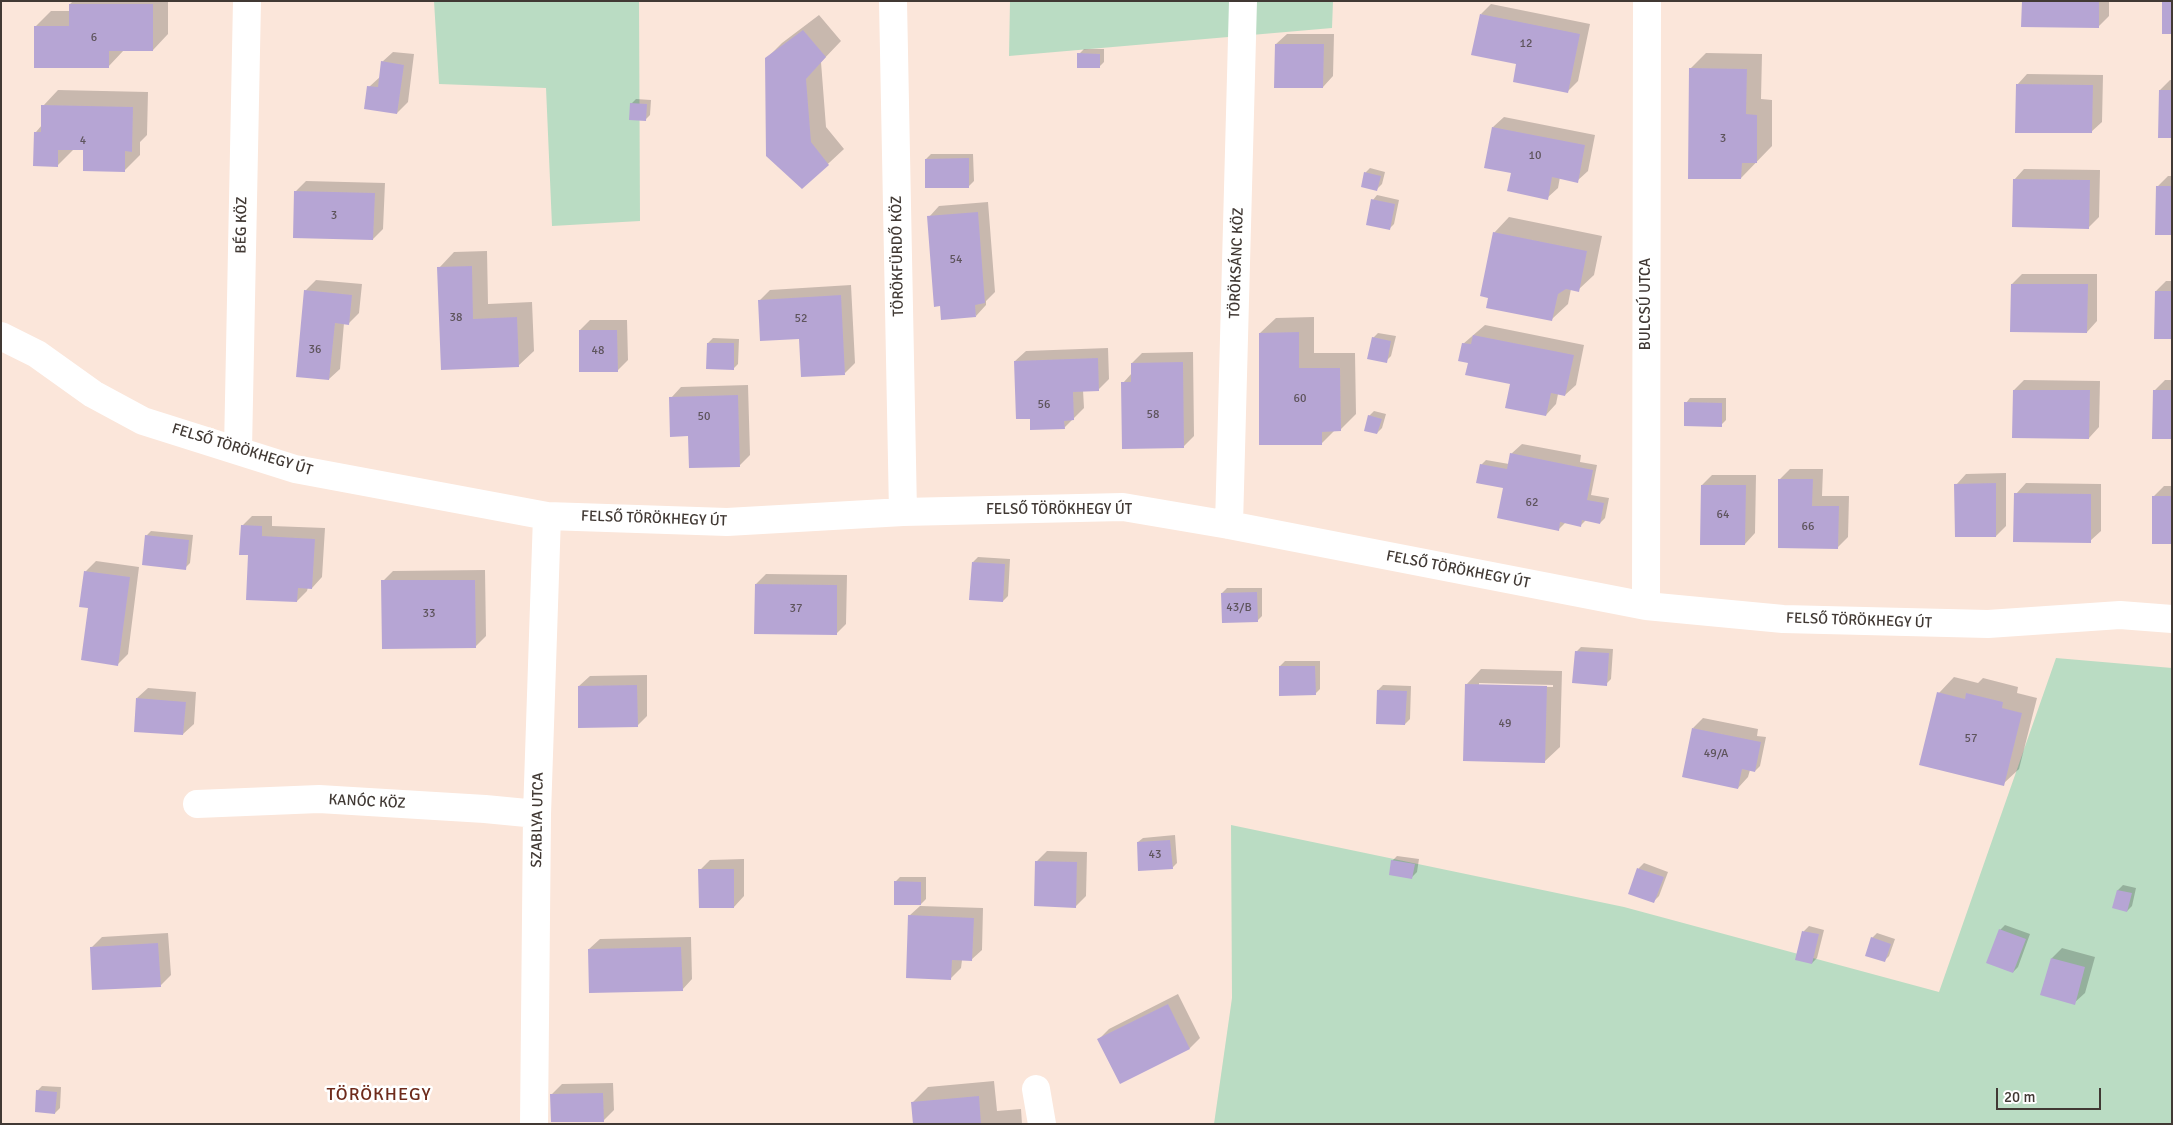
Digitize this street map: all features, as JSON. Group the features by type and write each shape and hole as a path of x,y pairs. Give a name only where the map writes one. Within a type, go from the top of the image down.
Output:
{"street":[{"name":"BÉG KÖZ","path":"238,449 247,1"},
{"name":"TÖRÖKFÜRDŐ KÖZ","path":"893,1 903,512"},
{"name":"TÖRÖKSÁNC KÖZ","path":"1229,525 1243,1"},
{"name":"BULCSÚ UTCA","path":"1646,606 1647,1"},
{"name":"FELSŐ TÖRÖKHEGY ÚT","path":"1,336 37,354 93,394 143,421 238,449 295,469 547,516 726,522 903,512 1123,507 1229,525 1646,606 1783,619 1900,622 1988,624 2120,614 2172,619"},
{"name":"SZABLYA UTCA","path":"534,1124 538,814 547,516"},
{"name":"KANÓC KÖZ","path":"197,804 320,799 475,808 538,814"},
{"path":"1036,1089 1042,1124"}],"green space":[{"path":"434,1 639,1 640,221 552,226 546,88 439,84"},
{"path":"1010,1 1333,1 1332,28 1009,56"},
{"path":"2056,658 2172,668 2172,1124 1214,1124 1232,998 1231,825 1624,907 1939,992"}],"building":[{"path":"2022,1 2099,1 2099,28 2021,27"},
{"path":"2162,1 2172,1 2172,34 2162,34"},
{"path":"69,4 153,4 153,51 109,51 109,68 34,68 34,26 69,26"},
{"path":"1480,14 1580,34 1568,93 1513,82 1516,64 1471,55"},
{"path":"803,30 826,57 806,79 811,142 829,165 802,189 766,156 765,58"},
{"path":"1275,44 1324,44 1323,88 1274,88"},
{"path":"1077,53 1100,54 1100,68 1077,68"},
{"path":"381,61 404,65 397,114 364,109 367,86 378,87"},
{"path":"1689,68 1747,69 1746,114 1757,115 1757,163 1742,163 1741,179 1688,179"},
{"path":"2016,84 2093,85 2092,133 2015,133"},
{"path":"2159,90 2172,90 2172,138 2158,138"},
{"path":"630,103 647,104 646,121 629,120"},
{"path":"41,105 133,107 132,152 125,151 125,172 83,171 83,150 58,150 58,167 33,166 34,132 41,132"},
{"path":"1492,127 1585,145 1578,183 1552,177 1548,200 1507,191 1511,173 1484,168"},
{"path":"969,158 969,188 925,188 925,159"},
{"path":"1364,172 1381,176 1377,191 1361,187"},
{"path":"2013,179 2090,180 2089,229 2012,227"},
{"path":"2156,186 2172,186 2172,235 2155,235"},
{"path":"294,191 375,193 373,240 293,238"},
{"path":"1371,199 1395,204 1390,230 1366,225"},
{"path":"978,212 985,303 975,305 976,317 941,320 940,306 934,307 927,216"},
{"path":"1493,232 1587,251 1579,292 1566,289 1558,294 1552,321 1486,308 1488,298 1480,296"},
{"path":"472,266 473,319 517,317 519,367 441,370 437,267"},
{"path":"2011,284 2088,284 2087,333 2010,332"},
{"path":"304,290 352,295 349,325 335,323 329,380 296,377"},
{"path":"2155,291 2172,291 2172,339 2154,339"},
{"path":"841,295 845,375 801,377 799,339 760,341 758,300"},
{"path":"579,330 617,330 618,372 579,372"},
{"path":"1299,332 1299,368 1340,368 1341,431 1322,432 1322,445 1259,445 1259,333"},
{"path":"1473,335 1574,355 1565,396 1551,393 1546,416 1505,408 1510,384 1465,375 1468,363 1458,361 1462,343 1471,344"},
{"path":"1372,337 1391,341 1387,363 1367,359"},
{"path":"707,343 734,343 734,370 706,369"},
{"path":"1098,358 1099,391 1073,392 1074,420 1064,421 1065,429 1030,430 1030,419 1016,419 1014,361"},
{"path":"1183,362 1184,448 1122,449 1121,382 1131,382 1131,363"},
{"path":"2013,390 2090,390 2089,439 2012,438"},
{"path":"2153,390 2172,390 2172,439 2152,439"},
{"path":"738,395 740,467 689,468 688,436 670,437 669,397"},
{"path":"1684,402 1722,403 1722,427 1684,426"},
{"path":"1368,415 1382,419 1377,434 1364,431"},
{"path":"1510,453 1593,470 1587,500 1604,503 1600,524 1582,520 1581,527 1560,522 1559,531 1497,518 1503,488 1476,483 1480,464 1507,469"},
{"path":"1778,479 1813,479 1812,506 1839,506 1838,549 1778,548"},
{"path":"1996,483 1996,537 1955,537 1954,484"},
{"path":"1701,485 1746,485 1745,545 1700,545"},
{"path":"2014,493 2091,494 2091,543 2013,542"},
{"path":"2152,496 2172,496 2172,544 2152,544"},
{"path":"241,525 262,526 262,536 315,539 312,589 298,588 297,602 246,600 248,555 239,555"},
{"path":"145,535 189,540 186,570 142,565"},
{"path":"972,562 1005,564 1003,602 969,600"},
{"path":"84,571 130,577 118,666 81,660 88,608 79,607"},
{"path":"381,580 475,580 476,648 382,649"},
{"path":"755,584 837,585 837,635 754,634"},
{"path":"1257,592 1258,622 1222,623 1221,593"},
{"path":"1575,651 1609,653 1607,686 1572,683"},
{"path":"1279,666 1315,666 1316,695 1279,696"},
{"path":"1465,684 1547,686 1545,763 1463,761"},
{"path":"637,685 638,727 578,728 578,686"},
{"path":"1377,690 1407,691 1405,725 1376,724"},
{"path":"1937,692 1965,699 1966,693 2003,702 2002,708 2022,713 2004,786 1919,765"},
{"path":"136,698 186,702 183,735 134,732"},
{"path":"1692,728 1761,742 1755,772 1742,769 1738,789 1682,777"},
{"path":"1170,840 1173,869 1138,871 1137,842"},
{"path":"1391,860 1415,864 1412,879 1389,875"},
{"path":"1035,861 1077,862 1076,908 1034,906"},
{"path":"1637,868 1664,877 1654,903 1628,894"},
{"path":"698,869 734,869 734,908 699,908"},
{"path":"894,881 921,882 921,905 894,905"},
{"path":"2117,890 2132,893 2127,912 2112,908"},
{"path":"908,915 974,918 972,961 952,960 951,980 906,978"},
{"path":"1999,929 2026,939 2013,973 1986,963"},
{"path":"1802,931 1819,934 1812,964 1795,960"},
{"path":"1871,937 1891,944 1885,962 1865,956"},
{"path":"158,943 161,987 92,990 90,947"},
{"path":"681,947 683,991 589,993 588,949"},
{"path":"2051,958 2085,967 2075,1005 2040,995"},
{"path":"1168,1004 1190,1049 1120,1084 1097,1039"},
{"path":"36,1090 57,1092 55,1114 35,1112"},
{"path":"603,1093 604,1122 551,1122 550,1094"},
{"path":"979,1096 981,1124 913,1124 911,1102"}],"district":[{"name":"TÖRÖKHEGY","path":"379,1095"}]}
